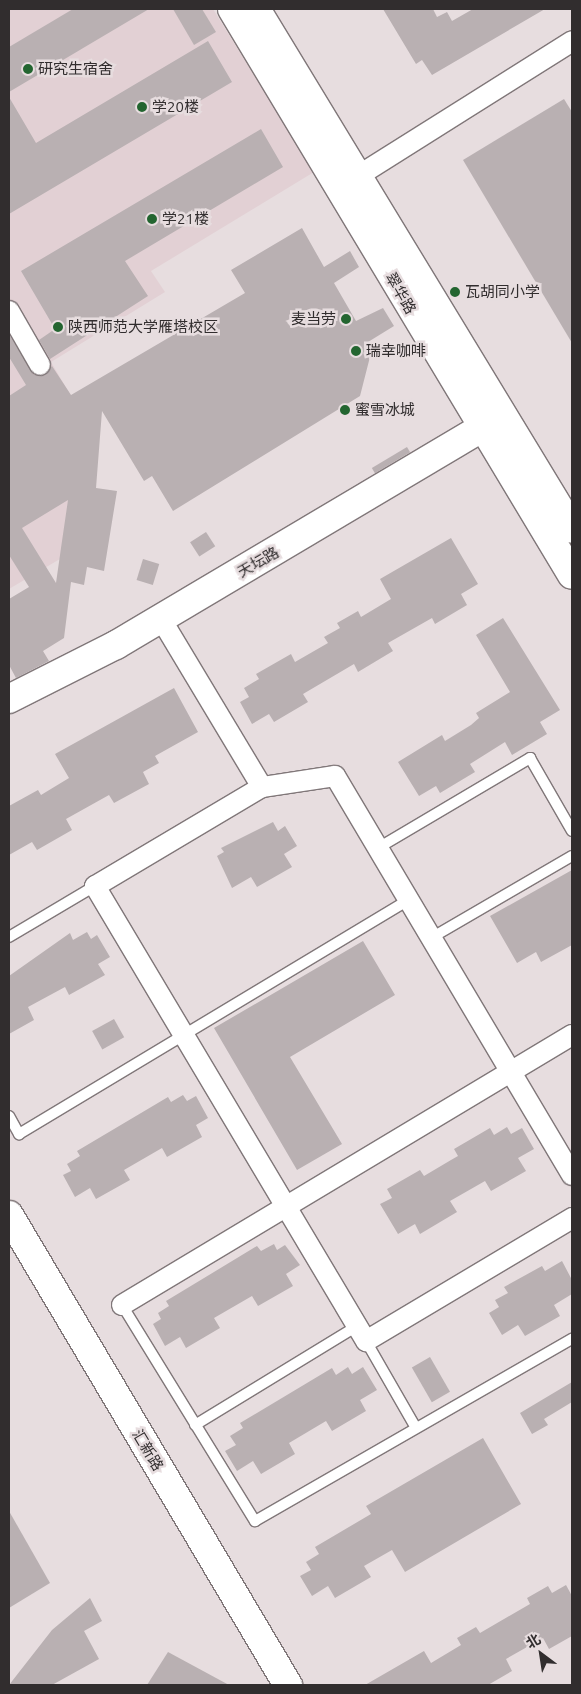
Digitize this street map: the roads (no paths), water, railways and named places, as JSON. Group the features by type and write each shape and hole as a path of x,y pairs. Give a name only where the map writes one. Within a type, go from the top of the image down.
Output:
{"main road":[{"name":"翠华路","path":"232,9 493,423 572,530"},
{"name":"翠华路","path":"256,9 358,176 493,423 572,575"},
{"name":"天坛路","path":"9,699 162,619 493,423"},
{"name":"汇新路","path":"9,1215 288,1685"}],"street":[{"path":"358,176 572,41"},
{"path":"9,311 40,365"},
{"path":"162,619 262,787"},
{"path":"572,1175 335,776 262,787 94,886 361,1333 572,1218"},
{"path":"122,1305 572,1035"}],"lane":[{"path":"378,848 530,758 572,830"},
{"path":"431,938 572,856"},
{"path":"9,937 94,886"},
{"path":"9,1116 19,1134 409,900"},
{"path":"122,1305 254,1522 572,1338"},
{"path":"195,1425 361,1333 416,1428"}],"place":[{"name":"研究生宿舍","path":"28,69"},
{"name":"学20楼","path":"142,107"},
{"name":"学21楼","path":"152,219"},
{"name":"瓦胡同小学","path":"455,292"},
{"name":"麦当劳","path":"346,319"},
{"name":"陕西师范大学雁塔校区","path":"58,327"},
{"name":"瑞幸咖啡","path":"356,351"},
{"name":"蜜雪冰城","path":"345,410"}]}
